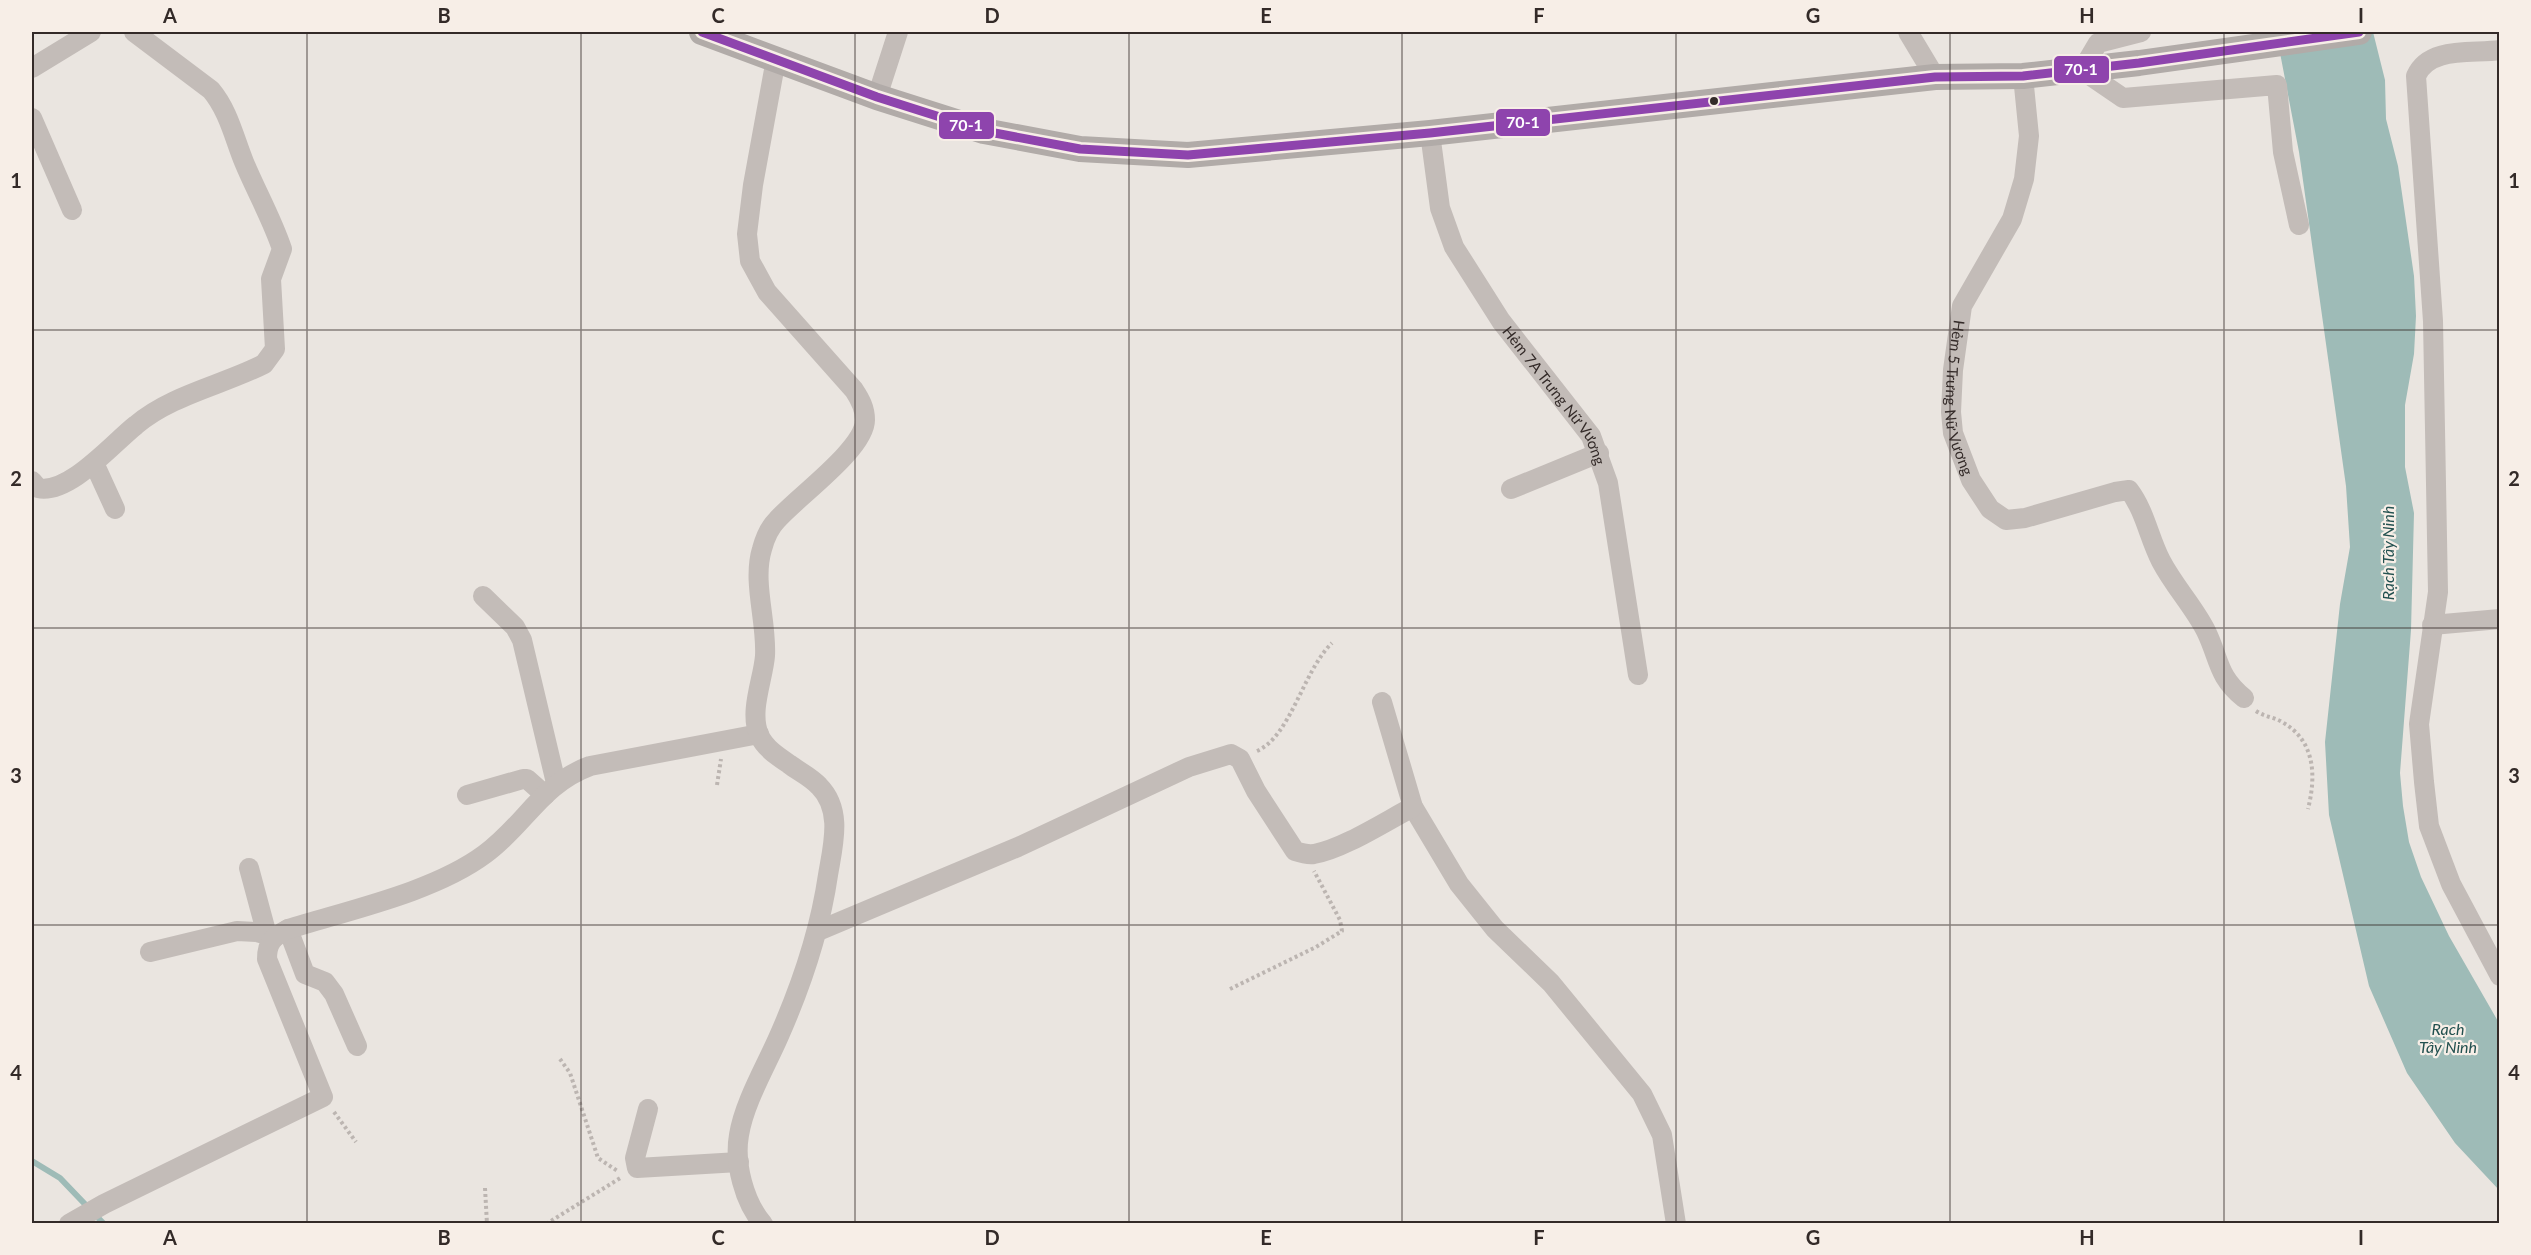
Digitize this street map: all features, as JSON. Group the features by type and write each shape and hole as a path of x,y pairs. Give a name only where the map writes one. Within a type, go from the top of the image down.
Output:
{"main road":[{"path":"702,32 877,97 984,131 1080,149 1188,155 1430,133 1935,77 2024,76 2082,70 2359,32"}],"street":[{"path":"32,68 91,32"},
{"path":"32,481 38,488 55,488 94,463 145,417 264,364 275,349 271,279 282,249 244,163 227,115 220,101 210,90 134,32"},
{"path":"877,97 898,32"},
{"path":"1908,32 1935,77"},
{"path":"2141,32 2098,43 2082,70 2123,98 2277,85 2283,152 2299,225"},
{"path":"2499,50 2439,56 2427,60 2420,67 2416,76 2433,321 2438,592 2419,724 2430,826 2451,884 2499,976"},
{"path":"763,1224 746,1194 739,1162 738,1136 783,1027 818,932 835,819 831,801 819,785 771,752 759,734 756,710 765,657 760,555 766,535 776,520 848,453 860,438 866,421 862,403 854,390 767,292 750,261 747,234 753,185 776,59"},
{"name":"Hẻm 5 Trưng Nữ Vương","path":"2024,76 2029,135 2024,179 2012,219 1962,306 1953,370 1951,412 1953,433 1971,480 1990,509 2006,520 2025,518 2129,490 2137,501 2160,559 2175,586 2204,628 2222,675 2229,686 2244,698"},
{"path":"32,118 72,210"},
{"name":"Hẻm 7A Trưng Nữ Vương","path":"1430,133 1440,208 1454,247 1501,321 1591,436 1599,453 1608,483 1638,675"},
{"path":"1511,489 1599,453"},
{"path":"94,463 115,510"},
{"path":"483,596 515,627 522,640 551,789"},
{"path":"2432,625 2499,619"},
{"path":"1382,702 1413,807 1458,884 1495,929 1551,983 1642,1094 1662,1135 1676,1224"},
{"path":"150,952 237,931 277,934 434,883 457,873 486,854 507,836 551,789 570,774 590,766 759,734"},
{"path":"818,932 1018,847 1189,767 1232,754 1240,759 1256,791 1295,851 1305,854 1315,854 1339,845 1413,807"},
{"path":"467,795 523,779 551,789"},
{"path":"249,868 277,934 305,974 325,982 334,994 357,1046"},
{"path":"74,1221 322,1097 267,959 267,946 277,934"},
{"path":"648,1109 635,1158 637,1168 739,1162"}],"path":[{"path":"1240,759 1268,746 1278,734 1320,654 1332,643"},
{"path":"2244,698 2265,717 2282,721 2302,738 2311,758 2313,786 2308,809"},
{"path":"717,785 723,741"},
{"path":"1230,989 1316,947 1342,931 1340,920 1305,854"},
{"path":"546,1224 625,1176 598,1158 570,1073 560,1059"},
{"path":"322,1097 356,1142"},
{"path":"485,1188 487,1224"}],"water":[{"name":"Rạch Tây Ninh","path":"2276,32 2373,32 2385,80 2386,119 2398,166 2414,276 2416,316 2414,354 2405,405 2405,467 2414,513 2411,630 2400,773 2403,806 2409,842 2421,877 2449,936 2499,1023 2499,1190 2455,1143 2407,1073 2369,986 2329,815 2325,742 2340,604 2350,547 2346,486 2299,152"}],"waterway":[{"path":"32,1161 60,1178 104,1224"}],"transit line":[{"name":"70-1","path":"702,32 877,97 984,131 1080,149 1188,155 1430,133 1935,77 2023,76 2139,63 2359,32"}]}
